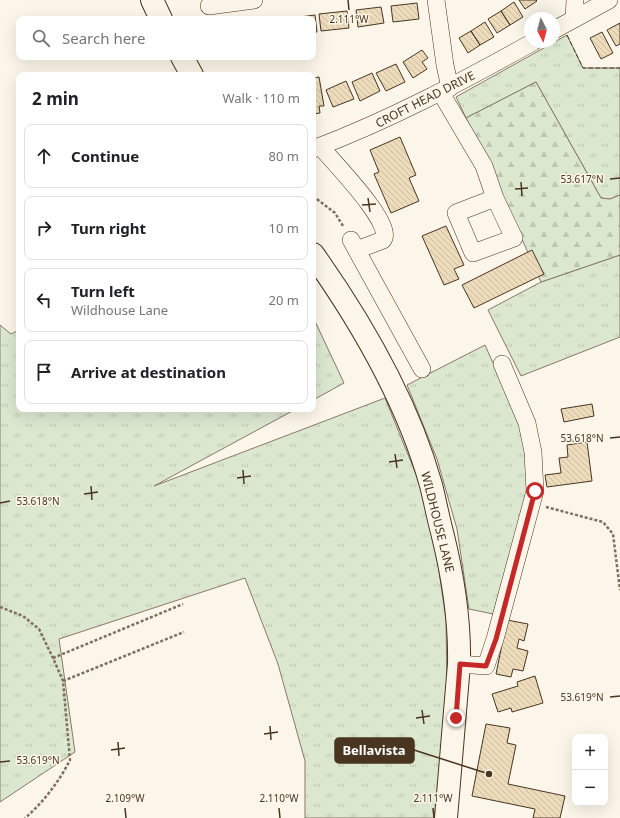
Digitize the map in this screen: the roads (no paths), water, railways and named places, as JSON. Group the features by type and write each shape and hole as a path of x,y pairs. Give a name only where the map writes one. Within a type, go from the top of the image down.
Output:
{"main road":[{"path":"152,0 160,16"},
{"path":"184,60 190,72"},
{"name":"WILDHOUSE LANE","path":"316,259 364,333 396,395 431,484 452,573 460,640 460,664 446,818"}],"street":[{"path":"209,8 254,0"},
{"path":"436,0 445,65 446,91 484,166 495,198"},
{"path":"574,19 576,0"},
{"path":"560,27 609,0"},
{"name":"CROFT HEAD DRIVE","path":"316,148 366,128 446,91 524,47"},
{"path":"316,148 357,187 385,229 385,238 383,240 354,245 422,369"},
{"path":"460,664 486,666 496,639 535,491 532,445 527,423 502,364"}],"place":[{"name":"Bellavista","path":"489,774"}]}
